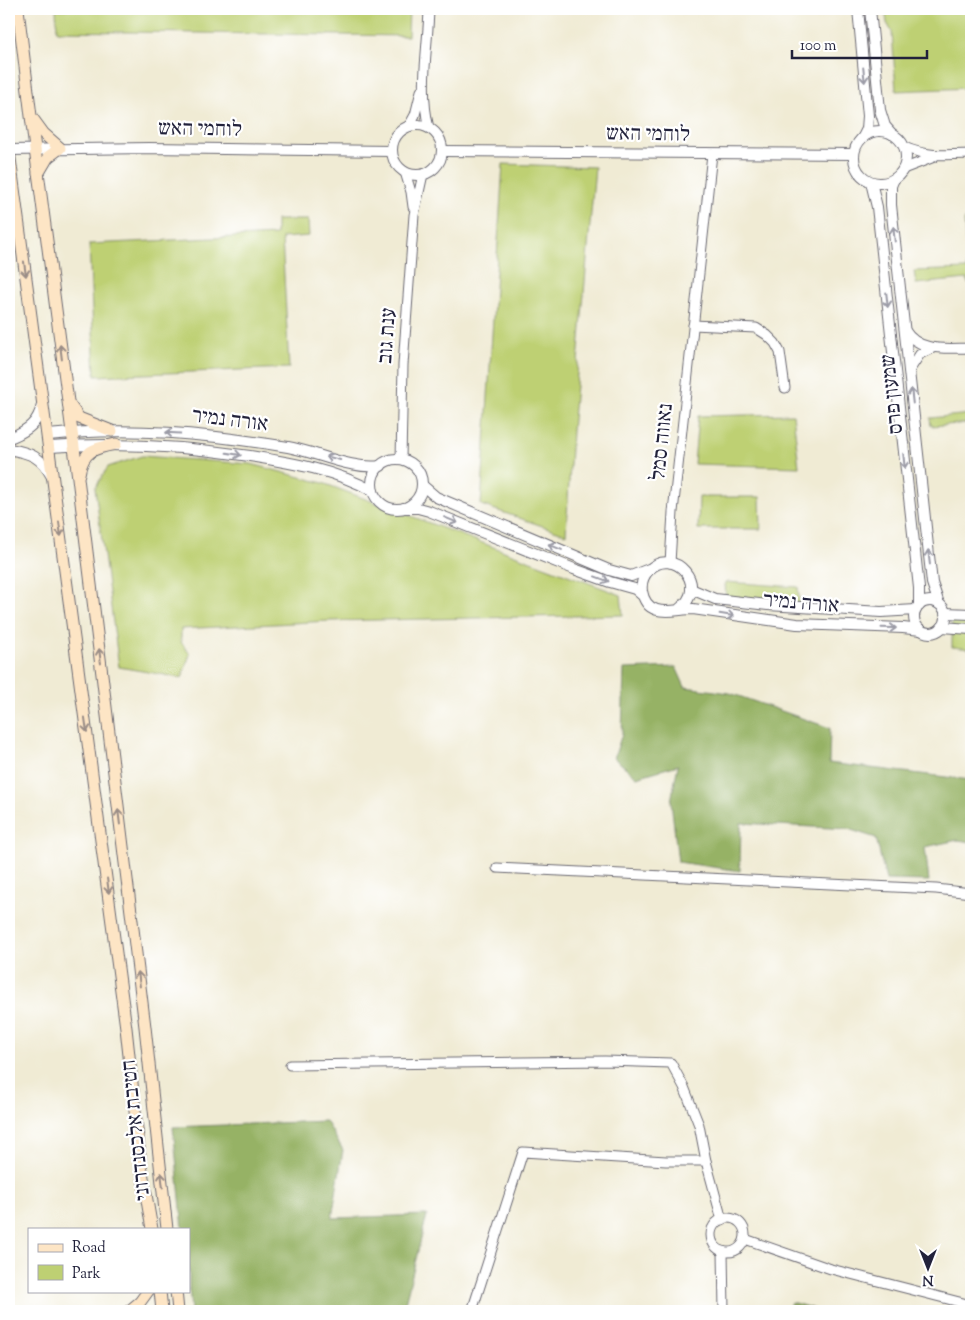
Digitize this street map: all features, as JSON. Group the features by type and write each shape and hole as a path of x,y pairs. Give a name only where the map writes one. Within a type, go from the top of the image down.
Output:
{"main road":[{"name":"חטיבת אלכסנדרוני","path":"18,9 78,478 168,1228"},
{"path":"32,116 44,134 60,148 48,157 38,174"},
{"name":"חטיבת אלכסנדרוני","path":"9,150 126,1028 141,1166 152,1228"},
{"path":"67,401 79,418 112,431"},
{"path":"78,478 80,467 86,455 98,447 116,444"},
{"path":"129,1311 140,1302 147,1292"},
{"path":"160,1292 162,1311"},
{"path":"176,1292 178,1311"}],"street":[{"path":"424,76 415,115 409,126 395,137 392,151 396,163 405,172 417,175 424,174 434,168 442,152 439,139 429,128 425,114 424,76 429,9"},
{"path":"858,9 868,116 867,129 855,148 856,169 865,179 884,183 894,179 903,169 906,159 904,147 898,138 885,126 880,110 870,9"},
{"path":"409,126 420,125 429,128"},
{"path":"863,137 879,131 892,134"},
{"path":"904,147 923,154 971,154"},
{"name":"לוחמי האש","path":"9,150 60,148 392,151"},
{"name":"לוחמי האש","path":"442,152 854,154"},
{"name":"נאווה סמל","path":"670,563 673,512 712,154"},
{"path":"903,169 941,155"},
{"name":"ענת גוב","path":"405,172 411,192 414,215"},
{"name":"ענת גוב","path":"401,459 403,366 414,215 424,174"},
{"name":"שמעון פרס","path":"894,179 891,186 891,205 932,583 942,608"},
{"name":"שמעון פרס","path":"872,182 878,207 919,588 917,608"},
{"path":"693,326 756,328 767,335 780,352 785,388"},
{"path":"905,330 912,340 933,348 971,348"},
{"path":"909,371 920,354 933,348"},
{"path":"12,437 31,428 37,420 43,402"},
{"name":"אורה נמיר","path":"48,435 112,431 176,433 228,438 298,449 368,467 380,466"},
{"name":"אורה נמיר","path":"50,447 116,444 225,452 290,462 335,474 373,491"},
{"path":"9,449 35,456 47,468 54,481"},
{"path":"404,508 415,502 419,497 422,479 412,464 401,459 386,462 380,466 373,478 373,491 385,506 391,508 404,508 418,508 429,511 574,569 635,589 654,609 667,612 679,609 688,600 691,582 686,572 676,564 662,563 631,576 610,570 436,496 422,485"},
{"path":"642,595 642,581 650,569"},
{"name":"אורה נמיר","path":"691,589 715,599 768,605 881,612 917,608"},
{"path":"942,608 946,618 939,630 930,633 918,627 914,619 917,608 931,601 942,608 971,614"},
{"name":"אורה נמיר","path":"679,609 693,609 797,624 921,630"},
{"path":"942,627 971,629"},
{"path":"497,868 936,889 971,893"},
{"path":"290,1065 605,1061 670,1063 684,1087 699,1125 706,1161 722,1220"},
{"path":"472,1311 523,1152 666,1161 706,1161"},
{"path":"731,1218 741,1224 745,1238 743,1244 734,1250 723,1251 714,1244 712,1233 716,1223 731,1218"},
{"path":"745,1238 831,1269 971,1304"},
{"path":"723,1251 724,1311"}],"green space":[{"path":"56,9 409,9 408,36 57,31"},
{"path":"885,9 971,9 971,88 896,91 892,32 887,23"},
{"path":"503,164 595,167 572,431 566,534 481,505"},
{"path":"276,220 308,220 309,236 282,238 289,368 95,376 89,244 276,235"},
{"path":"964,220 971,220 971,284 968,284 967,279 916,284 914,271 967,269"},
{"path":"793,414 799,467 694,464 698,416"},
{"path":"971,414 971,423 931,426 930,418"},
{"path":"142,456 251,464 323,483 621,595 623,615 329,621 181,629 181,642 190,654 182,678 119,667 95,488 108,467"},
{"path":"699,497 760,497 761,529 698,529"},
{"path":"725,582 798,587 800,607 726,601"},
{"path":"952,618 971,619 971,649 952,647"},
{"path":"676,667 685,687 730,693 830,728 829,763 971,780 971,842 958,840 925,847 929,881 886,880 876,838 848,829 741,823 740,871 678,862 671,801 678,765 637,777 614,758 622,734 624,669"},
{"path":"326,1121 343,1150 332,1218 427,1215 403,1311 191,1311 190,1228 183,1228 173,1127"},
{"path":"791,1302 821,1311 787,1311"}]}
